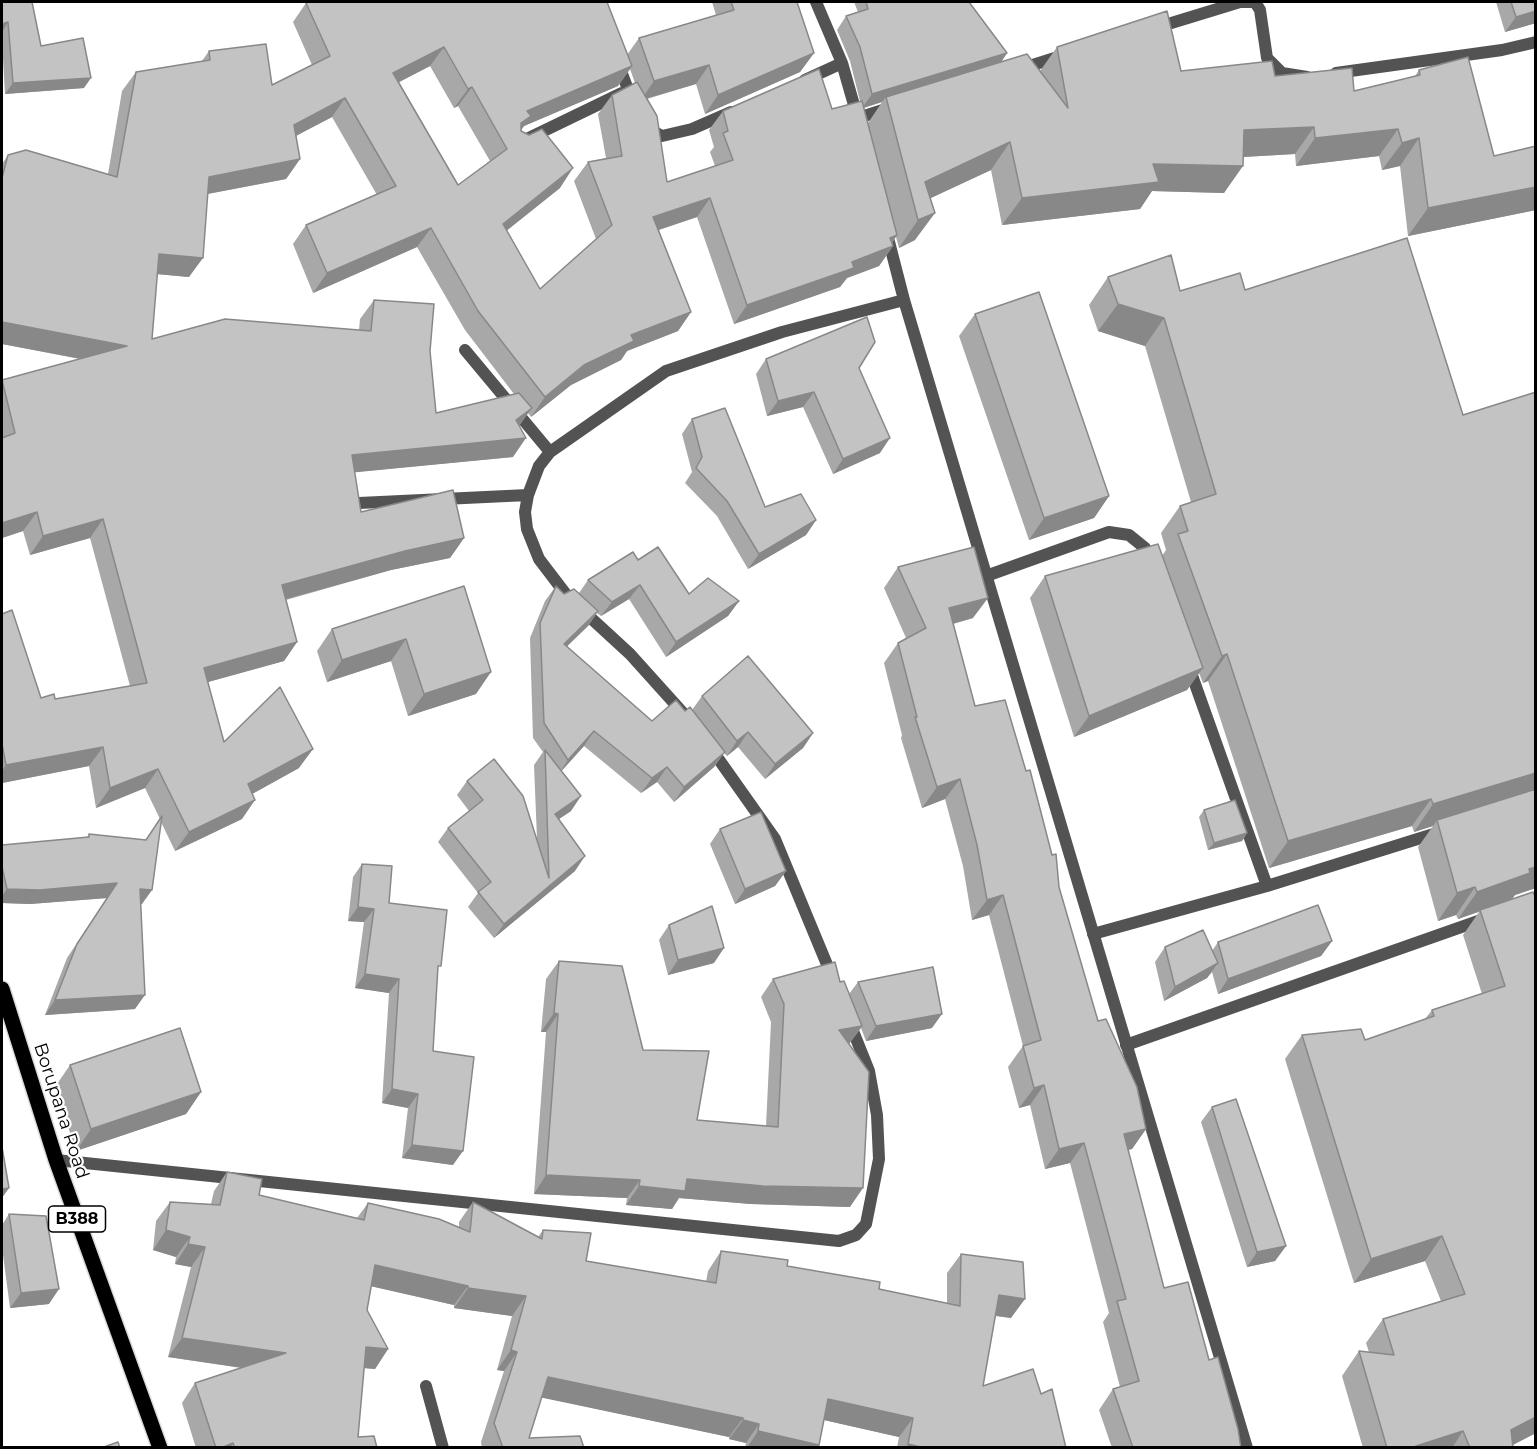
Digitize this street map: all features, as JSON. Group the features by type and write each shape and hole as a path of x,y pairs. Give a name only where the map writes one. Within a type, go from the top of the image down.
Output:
{"main road":[{"name":"Borupana Road","path":"2,989 56,1160 160,1448"}],"street":[{"path":"816,2 842,63 860,123 903,104"},
{"path":"1139,33 1240,2 1255,2 1260,10 1267,58 1282,73 1308,77 1502,50 1536,42"},
{"path":"612,46 628,90 646,128 662,136 692,129 745,106"},
{"path":"1004,74 1071,53"},
{"path":"788,87 842,63"},
{"path":"514,146 628,90"},
{"path":"884,220 904,300 1247,1448"},
{"path":"56,1160 839,1241 856,1235 866,1224 879,1159 877,1114 869,1071 775,839 697,728 630,654 568,597 539,559 527,529 528,495 539,466 550,452 666,371 782,332 904,300"},
{"path":"465,350 550,452"},
{"path":"359,503 528,495"},
{"path":"986,576 1109,532 1129,535 1145,548 1153,570"},
{"path":"1186,659 1267,886"},
{"path":"1093,934 1267,886 1457,826"},
{"path":"1126,1045 1501,913"},
{"path":"426,1386 443,1448"}],"building":[{"path":"2,2 32,2 41,46 83,38 91,78 13,83 8,22 2,24"},
{"path":"607,2 632,66 527,111 531,116 521,123 521,131 529,135 542,129 573,168 503,224 540,289 612,225 588,162 622,156 612,95 637,82 657,116 667,182 733,160 723,133 728,131 723,111 819,69 832,109 862,101 897,235 890,238 893,246 852,262 854,268 747,305 710,198 653,217 691,312 631,335 634,341 584,365 545,397 478,311 431,228 327,273 306,225 396,186 345,98 294,125 300,159 209,177 203,258 159,254 152,339 225,319 371,331 374,300 434,304 430,351 436,413 519,393 532,408 516,420 526,438 352,455 361,512 453,490 464,538 405,551 282,585 297,642 204,668 224,742 280,687 313,749 248,784 255,800 189,832 158,769 110,788 103,747 6,765 2,744 2,614 12,610 41,698 54,694 55,699 147,683 103,519 43,536 37,512 2,523 2,438 15,433 2,380 127,346 2,322 2,178 8,155 26,150 117,177 136,72 210,60 209,51 266,44 272,85 330,56 306,3","holes":["444,47 468,89 472,87 507,149 458,185 393,73"]},
{"path":"731,2 797,2 814,53 718,95 709,65 654,81 639,38 734,10"},
{"path":"866,2 969,2 1007,53 872,94 860,47 846,16 868,9"},
{"path":"1511,2 1536,2 1536,11 1516,17"},
{"path":"1167,11 1181,71 1272,61 1275,76 1352,68 1354,91 1420,75 1419,70 1468,57 1494,156 1536,146 1536,187 1428,208 1419,138 1402,143 1398,129 1315,138 1314,127 1244,130 1243,166 1153,164 1159,182 1022,198 1010,142 925,182 935,213 918,220 886,97 1027,54 1068,108 1057,47"},
{"path":"1407,238 1463,415 1536,392 1536,773 1433,804 1431,799 1288,841 1227,654 1222,656 1178,534 1188,531 1180,506 1216,494 1164,318 1118,304 1108,277 1171,255 1180,291 1240,273 1245,290"},
{"path":"1039,292 1109,496 1044,518 975,314"},
{"path":"867,317 875,342 859,368 890,438 843,459 814,392 778,401 766,359"},
{"path":"725,408 765,507 801,494 816,520 759,554 727,501 696,468 702,457 692,419"},
{"path":"1158,544 1203,668 1089,716 1045,576"},
{"path":"658,547 689,594 708,578 739,601 676,642 640,585 612,602 588,580 633,552 638,560"},
{"path":"974,547 988,598 949,608 975,706 1005,700 1026,771 1030,770 1052,855 1056,854 1059,887 1098,1021 1106,1019 1137,1087 1146,1129 1124,1134 1164,1288 1188,1282 1209,1360 1218,1357 1241,1448 1133,1448 1113,1389 1139,1381 1117,1301 1126,1299 1084,1143 1059,1149 1044,1085 1034,1088 1023,1046 1041,1040 1003,895 987,900 977,845 960,779 937,787 915,717 917,717 898,643 926,628 898,567"},
{"path":"464,586 491,672 424,694 406,639 342,660 332,629"},
{"path":"556,586 564,594 574,589 598,611 564,644 652,721 676,700 685,711 690,707 725,752 684,787 667,767 652,778 594,731 568,760 544,723 540,623"},
{"path":"748,656 813,733 775,764 748,732 737,741 702,696"},
{"path":"545,750 581,796 555,814 585,856 504,924 478,892 491,882 448,828 483,800 467,781 494,759 523,796 549,878"},
{"path":"1536,789 1536,867 1529,869 1530,873 1477,892 1475,887 1457,893 1437,820"},
{"path":"1235,800 1247,833 1214,843 1204,810"},
{"path":"761,812 786,871 745,889 720,829"},
{"path":"162,816 152,890 140,889 145,995 55,1000 77,944 117,883 40,890 7,889 2,867 2,845 89,837 89,834 146,840"},
{"path":"362,864 392,866 389,903 447,910 441,966 438,966 433,1051 474,1057 463,1151 412,1145 418,1094 392,1089 399,979 365,974 374,909 358,907"},
{"path":"1533,892 1536,899 1536,1417 1511,1430 1513,1448 1470,1448 1463,1431 1410,1448 1387,1448 1359,1351 1394,1355 1383,1319 1465,1294 1442,1236 1371,1259 1302,1035 1361,1029 1365,1040 1434,1016 1432,1010 1505,986 1480,910"},
{"path":"1318,905 1332,941 1228,979 1218,942"},
{"path":"712,906 724,948 678,960 669,925"},
{"path":"1203,930 1218,963 1175,987 1165,947"},
{"path":"559,961 622,966 643,1050 709,1051 697,1120 778,1127 784,1004 773,979 835,962 840,982 844,981 862,1026 839,1030 869,1072 863,1188 763,1186 687,1179 685,1191 639,1186 640,1180 546,1175 558,1014 554,1013"},
{"path":"933,967 942,1014 876,1026 858,982"},
{"path":"180,1028 201,1092 91,1129 70,1065"},
{"path":"1236,1099 1286,1246 1257,1252 1212,1107"},
{"path":"2,1147 9,1188 2,1189"},
{"path":"227,1172 262,1179 259,1195 364,1220 368,1203 439,1219 470,1232 473,1202 542,1239 543,1230 591,1233 586,1261 716,1283 721,1251 788,1260 787,1266 880,1282 879,1289 960,1306 961,1254 1023,1262 1025,1299 999,1295 983,1386 1033,1369 1041,1394 1052,1389 1066,1448 925,1448 908,1444 913,1418 828,1399 819,1445 758,1431 759,1424 743,1420 743,1418 548,1377 529,1438 580,1436 584,1448 503,1448 494,1423 517,1352 511,1350 526,1296 468,1288 468,1286 375,1265 367,1310 388,1349 366,1347 358,1437 374,1436 377,1448 235,1448 233,1443 216,1448 195,1383 286,1353 182,1338 205,1247 188,1244 190,1237 166,1230 170,1202 220,1205"},
{"path":"9,1214 46,1216 59,1289 21,1293"},
{"path":"118,1442 120,1448 101,1448"}]}
